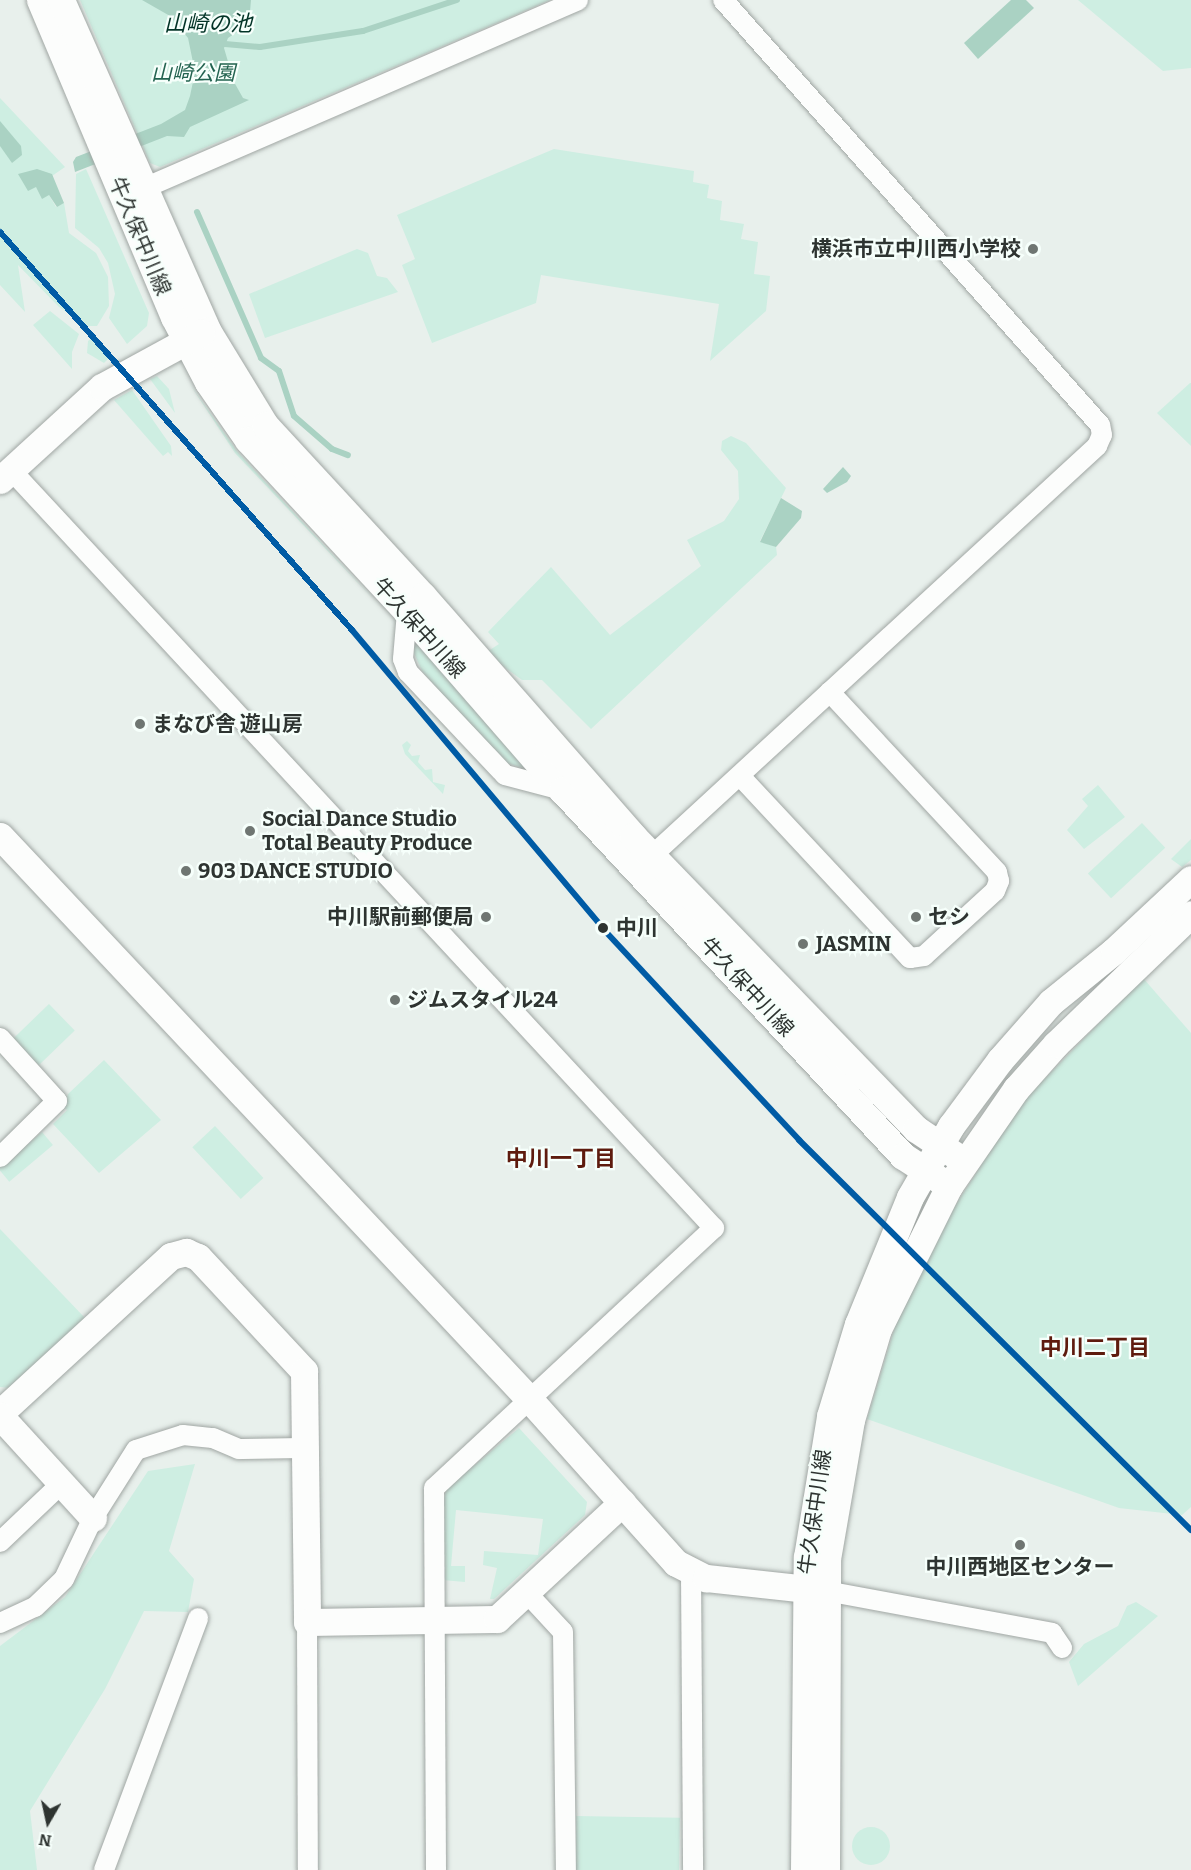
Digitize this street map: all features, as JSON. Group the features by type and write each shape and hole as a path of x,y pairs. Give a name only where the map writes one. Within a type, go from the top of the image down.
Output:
{"street":[{"name":"牛久保中川線","path":"40,0 197,335 290,456 423,596 576,775 645,862 903,1156 924,1172 949,1186"},
{"name":"牛久保中川線","path":"61,0 142,189 197,335 208,382 248,440 407,612 562,790 645,862 915,1130 938,1147 963,1161 897,1286 863,1373 816,1589 826,1870"},
{"path":"142,189 578,0"},
{"path":"645,862 1096,446 1102,430 723,0"},
{"path":"197,335 153,357 102,387 5,475 714,1228 531,1401 434,1488 436,1870"},
{"path":"407,612 403,659 408,672 505,775 562,790"},
{"path":"740,776 910,958 924,956 995,891 999,881 997,872 830,692"},
{"path":"0,836 531,1401 676,1563 691,1573 720,1581 816,1589 1052,1634 1062,1648"},
{"path":"938,1147 1000,1060 1051,1002 1114,951 1191,879"},
{"path":"963,1161 1016,1089 1056,1044 1191,914"},
{"path":"0,1038 57,1101 0,1157"},
{"name":"牛久保中川線","path":"804,1870 819,1472 843,1370 875,1280 924,1172 938,1147"},
{"path":"93,1518 0,1415 171,1256 186,1252 198,1257 304,1371 308,1870"},
{"path":"0,1623 35,1607 64,1579 93,1518 136,1450 160,1439 183,1434 213,1438 239,1449 305,1448"},
{"path":"0,1542 62,1483"},
{"path":"307,1622 497,1619 622,1503"},
{"path":"691,1573 693,1870"},
{"path":"526,1592 563,1632 566,1870"},
{"path":"104,1870 198,1618"}],"green space":[{"name":"山崎公園","path":"80,0 550,0 160,167 150,163"},
{"path":"1078,0 1191,0 1191,68 1163,71"},
{"path":"0,98 65,167 36,187 49,195 56,207 64,203 69,233 96,253 108,277 109,306 97,326 88,326 59,307 18,265 25,312 0,285"},
{"path":"554,149 694,171 693,182 709,185 707,198 722,201 720,220 744,224 741,239 758,242 754,274 770,276 766,311 710,361 719,304 541,275 536,303 432,343 402,265 415,259 397,215"},
{"path":"86,169 149,313 147,326 127,344 109,318 115,294 108,263 99,248 75,228 76,174"},
{"path":"357,249 368,253 377,276 387,278 398,292 265,338 249,294"},
{"path":"50,311 79,334 72,352 72,369 33,325"},
{"path":"94,336 109,358 104,363 87,353 88,341"},
{"path":"157,376 169,389 175,413 150,379"},
{"path":"189,383 237,451 377,603 235,453"},
{"path":"1191,383 1191,446 1157,413"},
{"path":"132,390 171,446 172,456 168,452 163,456 114,400"},
{"path":"731,436 746,443 786,488 760,541 776,547 777,555 591,729 542,680 522,680 485,653 499,644 488,632 551,567 610,635 701,566 687,540 724,521 739,499 738,471 721,450 722,441"},
{"path":"414,633 533,771 503,762 422,671 414,653"},
{"path":"407,741 411,745 408,751 412,756 420,755 418,762 425,770 432,769 433,782 445,785 443,794 405,754 402,745"},
{"path":"1098,785 1125,817 1084,849 1067,830 1088,806 1082,799"},
{"path":"1142,823 1165,848 1111,898 1088,873"},
{"path":"1191,839 1191,860 1182,867 1171,859"},
{"path":"1143,978 1191,1033 1191,1507 1182,1515 1119,1508 867,1419 897,1320 946,1220 1021,1103"},
{"path":"49,1004 75,1031 39,1065 13,1039"},
{"path":"104,1060 161,1120 99,1173 53,1124 67,1110 63,1107 68,1094"},
{"path":"215,1126 263,1178 241,1199 192,1147"},
{"path":"42,1132 53,1145 9,1182 0,1171 0,1167"},
{"path":"0,1229 85,1318 10,1388 0,1387"},
{"path":"519,1428 587,1502 585,1515 494,1599 490,1599 497,1568 483,1565 484,1551 538,1555 543,1519 456,1510 451,1566 465,1566 465,1582 442,1580 441,1508 447,1488"},
{"path":"195,1464 169,1551 194,1579 188,1612 144,1611 105,1689 30,1811 37,1870 0,1870 0,1646 65,1597 148,1471"},
{"path":"1136,1602 1158,1616 1078,1686 1069,1662 1084,1644 1118,1626 1127,1606"},
{"path":"576,1816 680,1818 679,1870 575,1870"},
{"path":"871,1827 884,1833 890,1846 884,1859 871,1865 858,1859 852,1846 858,1833"}],"water":[{"name":"山崎の池","path":"142,0 251,0 249,24 228,38 224,48 234,82 243,98 249,100 190,127 184,137 167,136 75,172 73,162 76,157 161,124 185,110 195,72 188,38 170,16"},
{"path":"1011,0 1026,0 1034,8 978,59 964,43"},
{"path":"0,121 21,146 22,155 12,163 0,146"},
{"path":"37,169 52,174 64,203 57,207 49,195 42,199 36,187 28,191 18,174"},
{"path":"843,467 851,476 847,482 827,493 823,489"},
{"path":"781,498 802,511 801,518 776,547 760,542"}],"waterway":[{"path":"225,44 260,47 363,31 457,0"},
{"path":"197,212 261,358 279,371 294,416 332,449 348,455"}],"transit line":[{"path":"0,232 352,630 606,932 799,1140 1191,1530"}],"place":[{"name":"横浜市立中川西小学校","path":"1033,249"},
{"name":"まなび舎 遊山房","path":"140,724"},
{"name":"Social Dance Studio Total Beauty Produce","path":"250,831"},
{"name":"903 DANCE STUDIO","path":"186,871"},
{"name":"中川駅前郵便局","path":"486,917"},
{"name":"セシ","path":"916,917"},
{"name":"中川","path":"603,928"},
{"name":"JASMIN","path":"803,944"},
{"name":"ジムスタイル24","path":"395,1000"},
{"name":"中川西地区センター","path":"1020,1545"}],"district":[{"name":"中川一丁目","path":"561,1159"},
{"name":"中川二丁目","path":"1095,1348"}]}
